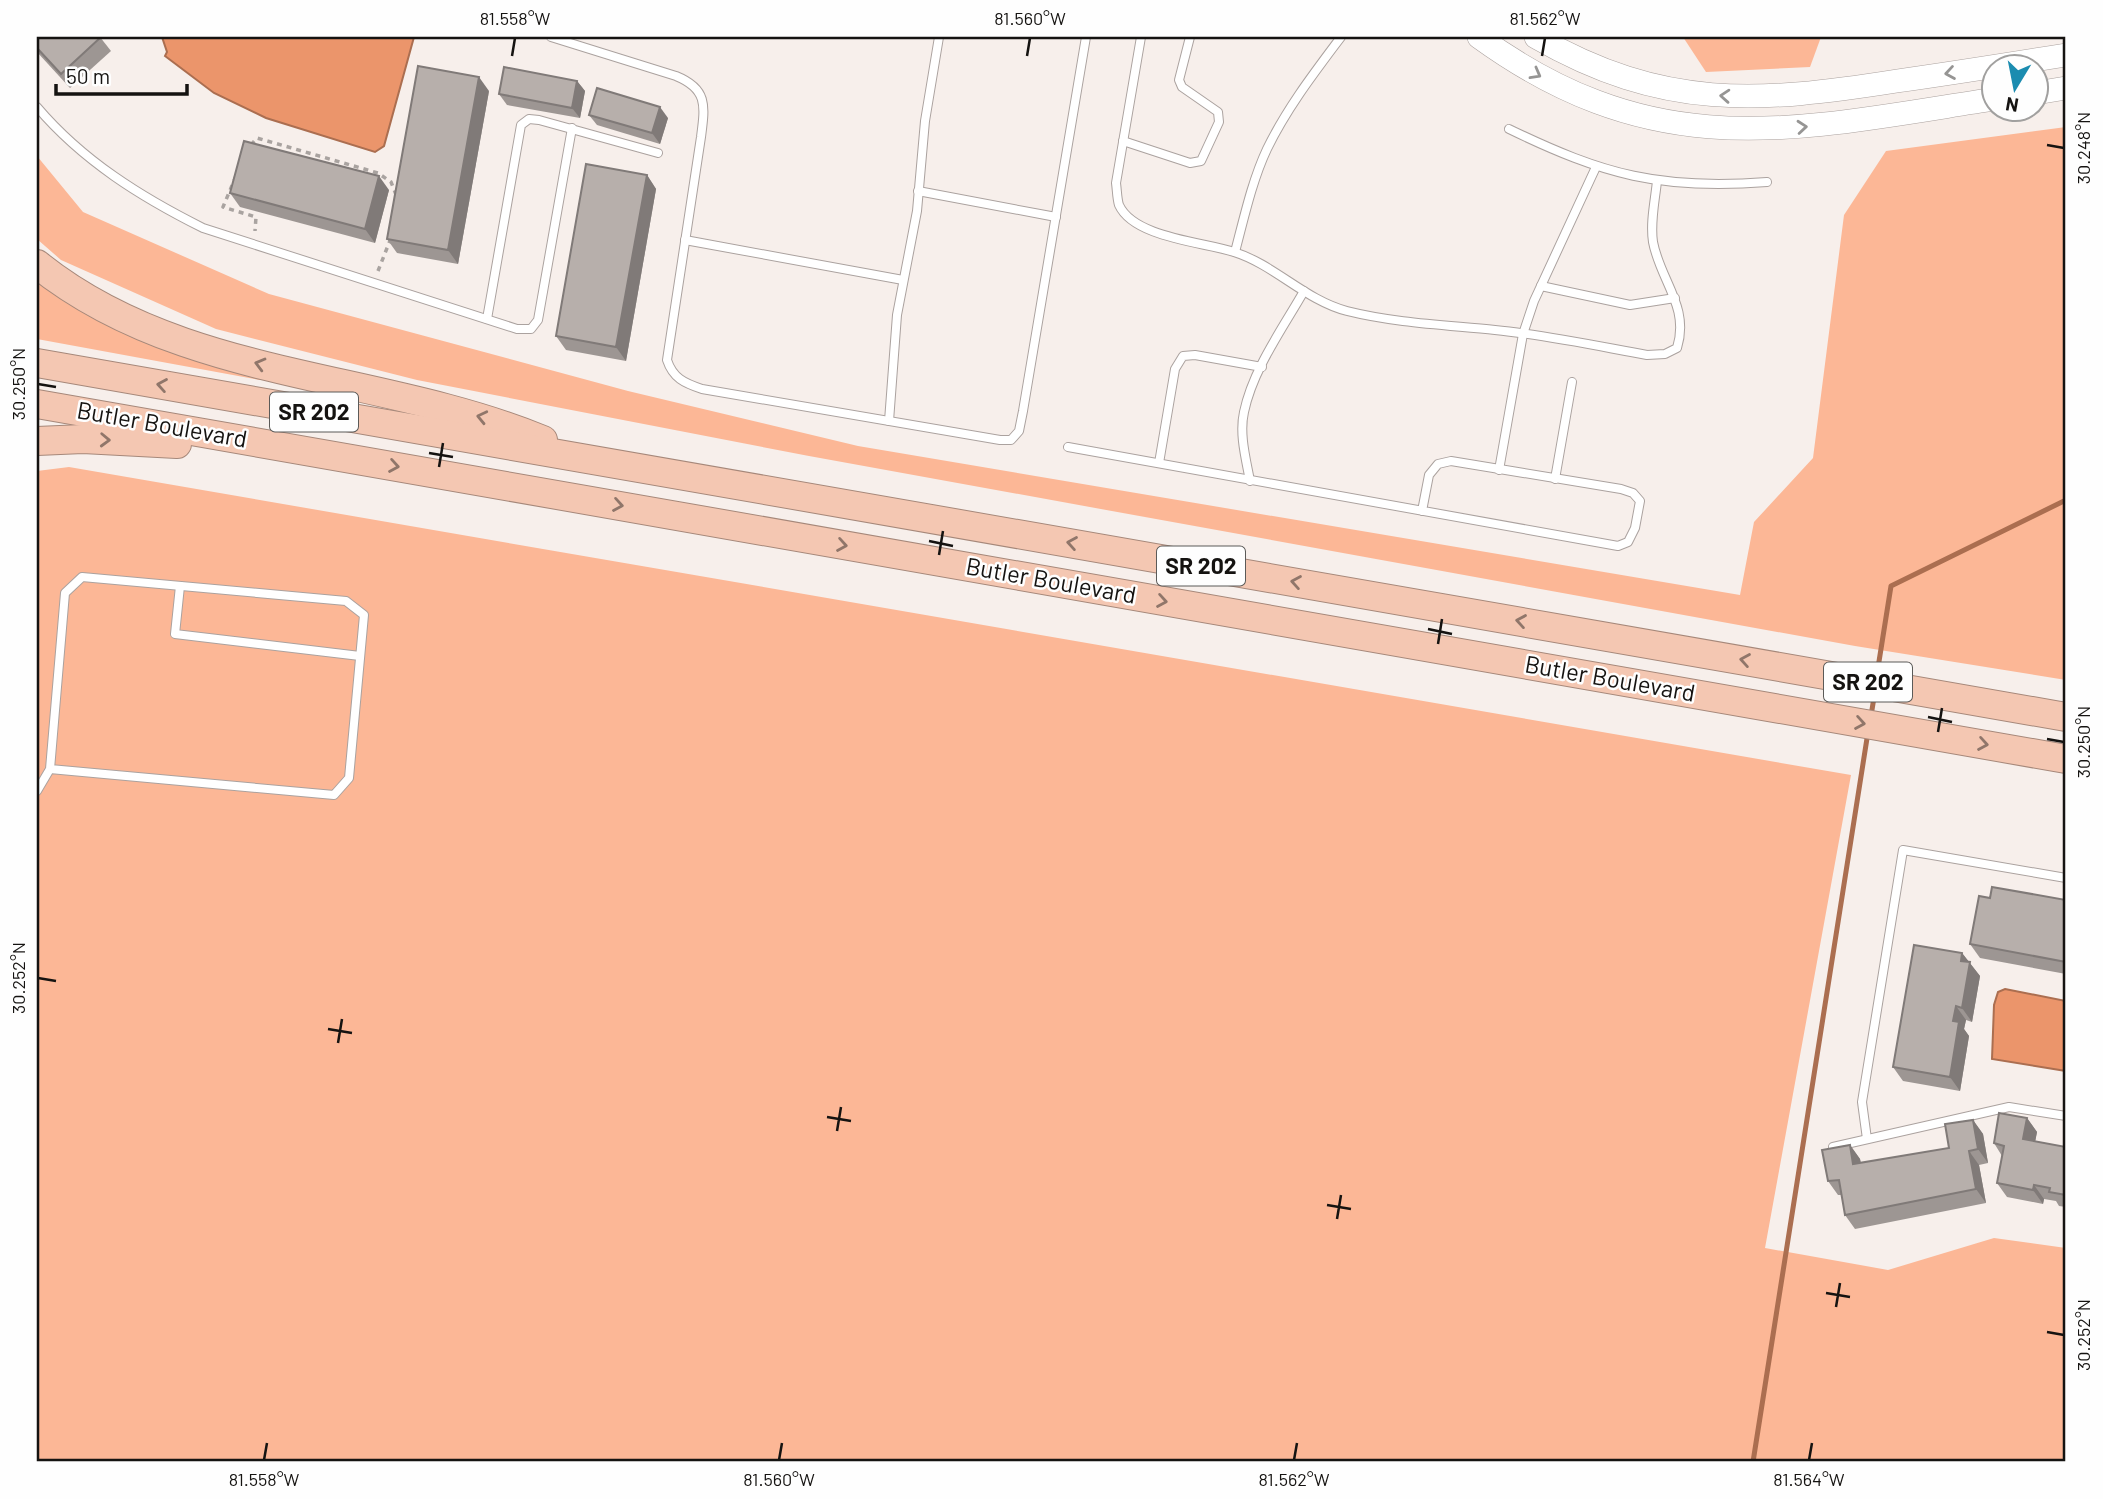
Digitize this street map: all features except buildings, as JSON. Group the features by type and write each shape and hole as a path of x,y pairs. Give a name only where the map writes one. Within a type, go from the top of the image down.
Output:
{"highway":[{"path":"37,264 100,305 191,344 262,365 496,421 591,460"},
{"name":"Butler Boulevard","path":"37,363 2066,717"},
{"name":"Butler Boulevard","path":"37,404 2066,759"},
{"path":"37,441 127,441 356,459"}],"main road":[{"path":"1479,37 1528,70 1587,99 1647,118 1712,128 1806,128 1980,101"},
{"path":"1536,37 1582,61 1641,82 1673,90 1735,97 1798,96 2066,55"}],"lane":[{"path":"551,37 677,76 694,83 701,94 703,125 667,360 671,372 682,382 702,389 1012,440 1019,431 1023,411 1086,37"},
{"path":"889,421 897,315 918,191 925,121 939,37"},
{"path":"1141,37 1116,183 1119,204 1129,218 1154,232 1235,252 1264,265 1304,291 1346,311 1523,334 1647,355 1665,354 1677,348 1682,331 1675,298 1654,244 1652,222 1657,181"},
{"path":"1123,141 1190,163 1200,161 1219,122 1218,112 1182,87 1180,80 1183,61 1190,37"},
{"path":"1235,252 1266,151 1291,104 1341,37"},
{"path":"37,107 72,145 160,206 203,228 517,329 531,329 538,320 572,128"},
{"path":"486,319 521,125 529,119 540,120 658,153"},
{"path":"1509,129 1596,167 1657,181 1711,186 1767,182"},
{"path":"1499,470 1523,334 1541,286 1596,167"},
{"path":"918,191 1056,217"},
{"path":"685,240 903,281"},
{"path":"1541,286 1630,306 1675,298"},
{"path":"1250,481 1243,447 1243,413 1262,367 1304,291"},
{"path":"1159,463 1175,369 1183,356 1195,355 1262,367"},
{"path":"1555,478 1572,382"},
{"path":"1068,447 1250,481 1618,546 1628,542 1635,528 1640,501 1633,493 1451,461 1438,464 1429,475 1422,511"},
{"path":"37,792 50,769 65,593 82,578 346,601 364,615 349,778 334,795 50,769"},
{"path":"180,586 176,634 360,656"},
{"path":"1867,1139 1861,1102 1903,850 2066,878"},
{"path":"1833,1147 2009,1107 2066,1116"}],"path":[{"path":"247,146 257,138 378,173 391,181 399,203"},
{"path":"237,171 223,207 256,217 258,220 251,244"},
{"path":"374,283 392,236"}],"shaded area":[{"path":"162,37 414,37 384,146 375,152 266,118 214,93 165,56 167,52"},
{"path":"1683,37 1821,37 1810,67 1706,72"},
{"path":"2066,127 2066,680 1855,646 809,456 417,380 216,329 61,260 37,239 37,156 83,212 269,294 628,391 858,446 1740,595 1754,522 1813,458 1844,215 1886,151"},
{"path":"37,271 261,373 260,380 37,339"},
{"path":"69,467 1851,775 1765,1248 1888,1270 1994,1238 2066,1248 2066,1462 37,1462 37,471"},
{"path":"2005,989 2066,1001 2066,1071 1992,1059 1994,1005 1998,992"}],"waterway":[{"path":"1877,674 1891,586 2066,500"},
{"path":"1871,716 1875,691"},
{"path":"1753,1462 1868,732"}]}
